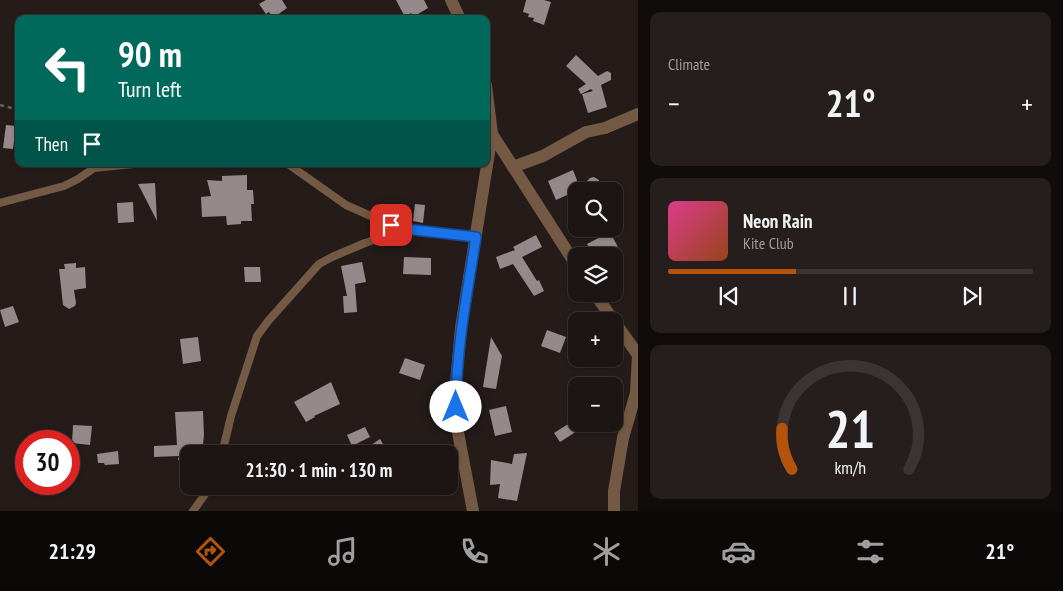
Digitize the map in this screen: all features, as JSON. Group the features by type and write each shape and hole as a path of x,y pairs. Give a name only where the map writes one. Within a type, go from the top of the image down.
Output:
{"street":[{"path":"451,0 458,15"},
{"path":"513,167 543,156 586,132 605,128 638,114"},
{"path":"490,118 492,134 490,147"},
{"path":"492,134 568,253"},
{"path":"473,511 457,427 456,382 461,328 487,167"},
{"path":"601,302 638,355 636,393 623,438 614,491 614,511"}],"lane":[{"path":"0,203 64,186 94,168 104,167"},
{"path":"292,167 346,205 370,216 406,229 476,237"},
{"path":"224,445 231,416 257,336 269,320 319,264 365,243 406,229"},
{"path":"193,511 205,495"}],"path":[{"path":"0,105 15,109"}],"building":[{"path":"266,0 282,0 287,8 277,15 271,15 269,12 266,14 259,4"},
{"path":"396,0 424,0 428,8 416,15 412,15 411,13 404,15"},
{"path":"526,0 551,2 544,25 533,21 534,18 528,17 529,14 523,12"},
{"path":"576,55 598,76 607,71 611,73 611,80 601,85 607,107 588,113 582,94 593,91 591,89 581,94 578,89 586,84 566,66"},
{"path":"6,125 15,126 13,149 3,148"},
{"path":"573,170 578,182 568,182 568,195 556,200 548,181"},
{"path":"247,175 247,190 253,190 254,204 251,204 252,221 241,221 241,224 227,225 226,216 202,217 201,197 211,196 207,180 222,181 222,176"},
{"path":"594,177 599,182 586,182"},
{"path":"155,183 157,221 138,184"},
{"path":"133,202 134,222 118,223 117,203"},
{"path":"415,204 425,205 423,223 413,221"},
{"path":"536,235 542,247 522,257 537,281 539,280 544,291 534,296 513,264 500,269 496,257 515,250 513,247"},
{"path":"600,237 613,237 618,247 589,247 587,244"},
{"path":"404,257 431,258 431,275 403,274"},
{"path":"362,262 366,282 355,284 357,312 344,313 343,296 347,296 341,266"},
{"path":"76,263 76,268 85,267 86,288 74,290 76,303 75,306 69,309 63,305 59,269 65,269 64,264"},
{"path":"244,267 260,267 261,282 245,282"},
{"path":"13,306 19,322 5,327 0,310"},
{"path":"547,330 566,337 560,353 541,346"},
{"path":"198,337 201,361 183,364 180,339"},
{"path":"491,337 502,356 496,389 483,387"},
{"path":"405,358 425,365 420,380 399,373"},
{"path":"331,382 340,404 314,416 306,422 294,402"},
{"path":"506,406 512,432 495,436 489,410"},
{"path":"203,411 203,445 180,445 180,460 178,460 179,456 154,457 154,446 177,445 175,412"},
{"path":"568,424 568,432 576,432 560,442 554,433"},
{"path":"73,425 92,426 90,445 80,444 80,430 73,430"},
{"path":"365,427 370,437 352,445 347,435"},
{"path":"380,439 384,445 371,445"},
{"path":"118,451 119,464 105,465 104,463 98,463 97,454"},
{"path":"527,453 517,501 498,498 500,484 490,485 491,460 512,464 514,454"}],"route":[{"path":"391,225 406,229 476,237 461,328 457,365 456,407"}]}
